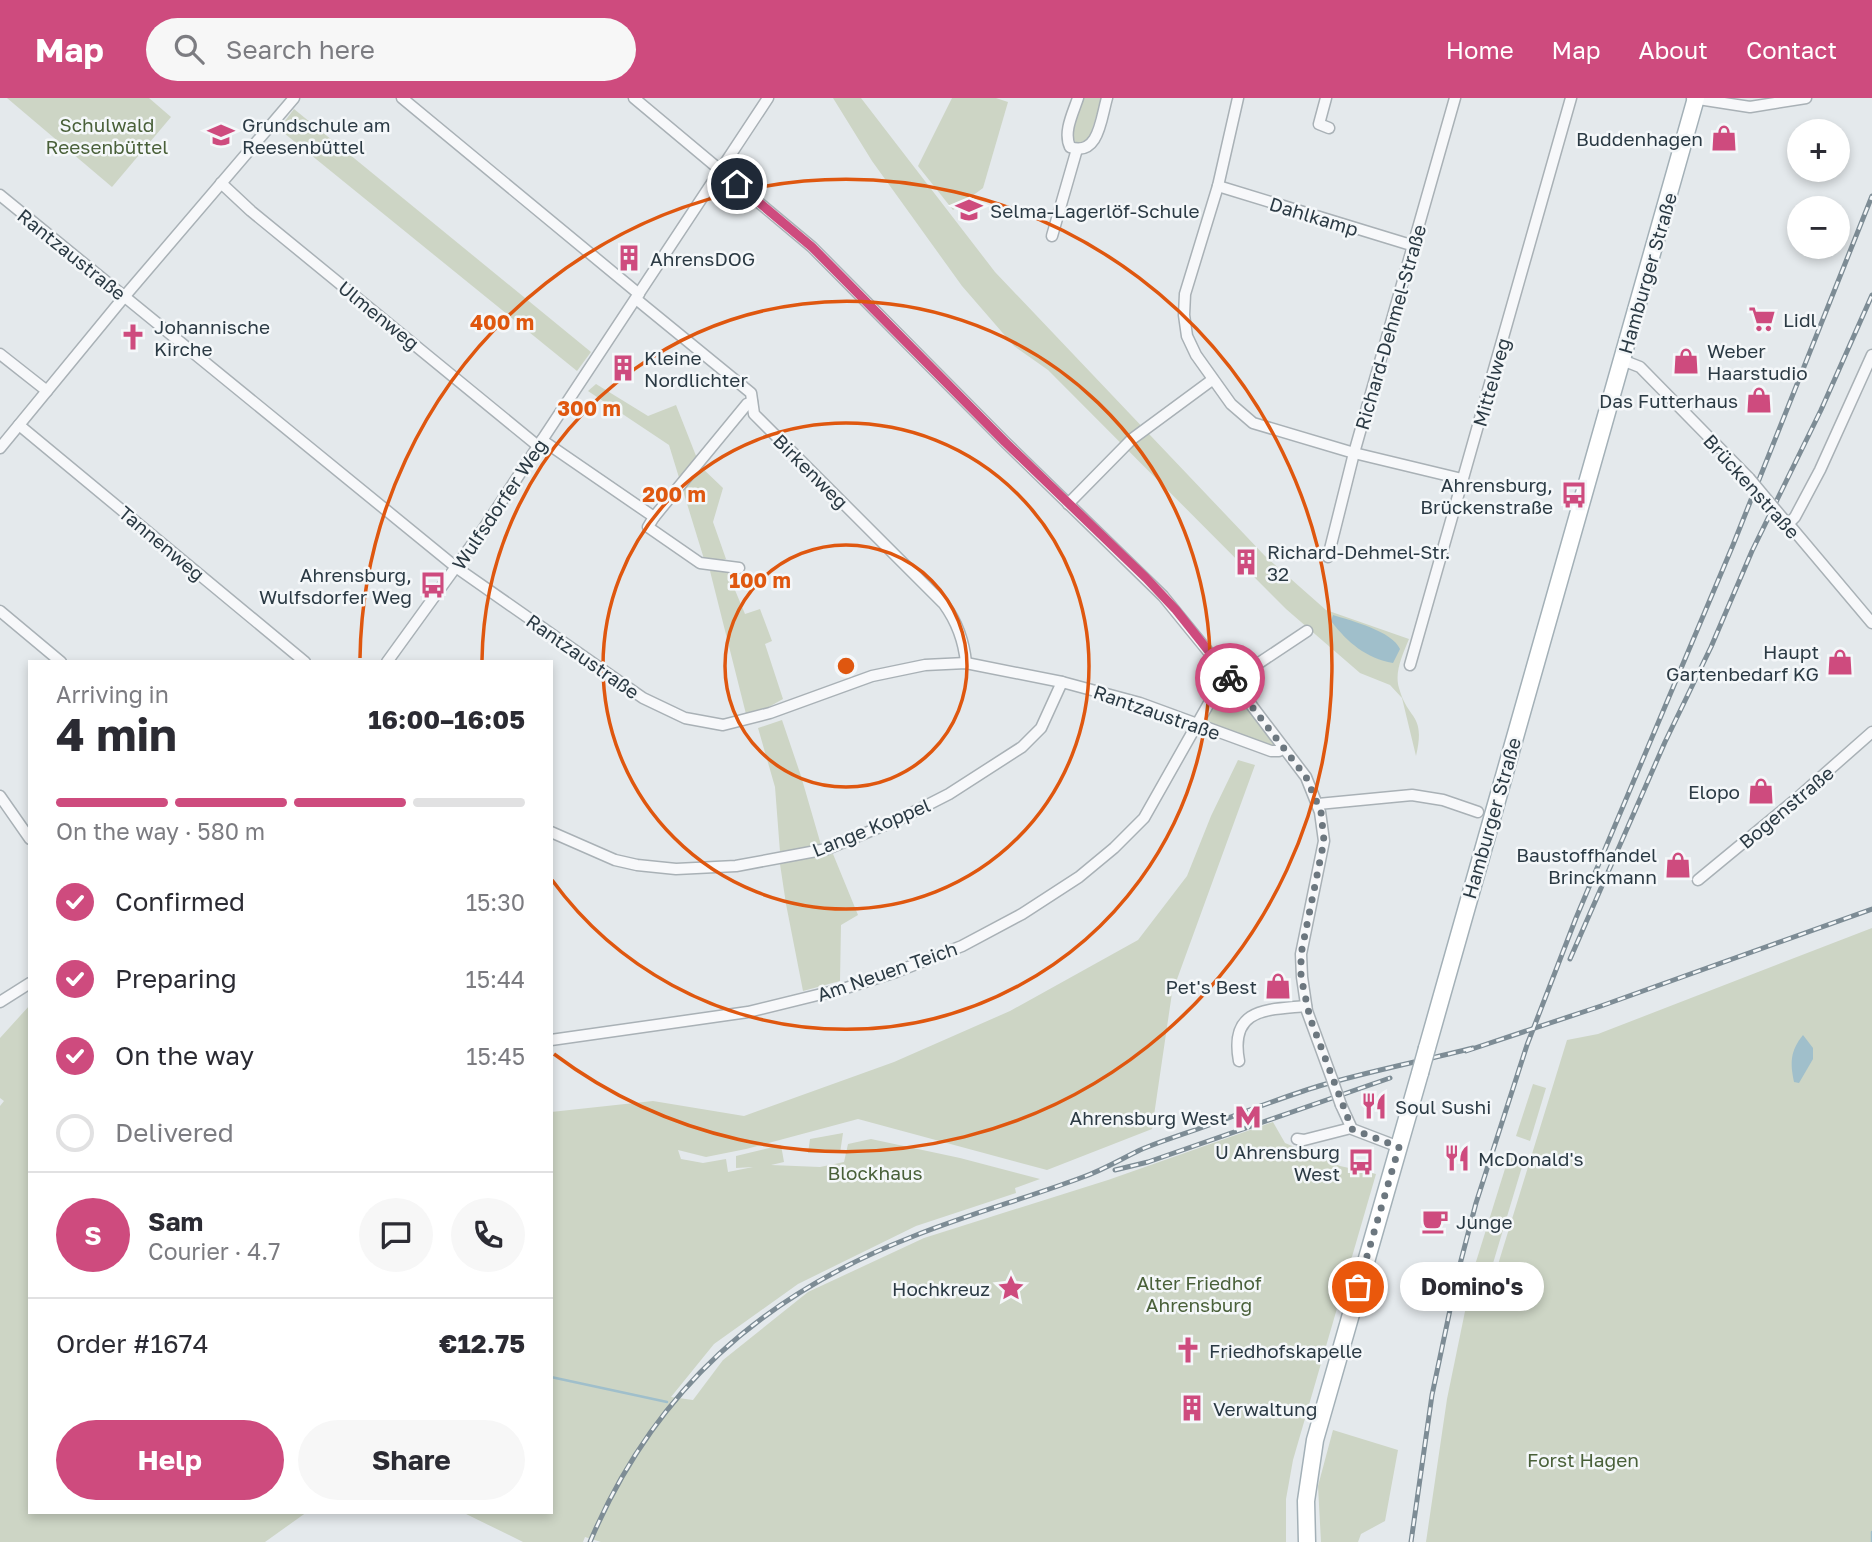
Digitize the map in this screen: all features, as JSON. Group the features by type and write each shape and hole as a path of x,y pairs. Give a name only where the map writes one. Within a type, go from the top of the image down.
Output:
{"main road":[{"name":"Hamburger Straße","path":"1307,1542 1306,1501 1315,1440 1695,98"}],"street":[{"path":"0,448 124,297 294,98"},
{"name":"Birkenweg","path":"402,98 751,393 754,414 944,604 958,629 965,650 965,663"},
{"path":"634,98 812,247 1163,596 1306,777 1318,804 1324,841 1301,954 1301,977 1306,1006 1351,1128 1360,1134 1399,1147"},
{"name":"Wulfsdorfer Weg","path":"388,660 457,568 768,98"},
{"path":"1078,98 1067,134 1070,147 1085,150 1096,139 1107,98"},
{"path":"1238,98 1218,186 1185,294 1184,315 1190,342 1212,380 1231,404 1253,423 1354,453 1462,479"},
{"path":"1326,98 1319,124 1329,128"},
{"name":"Richard-Dehmel-Straße","path":"1328,557 1411,245 1455,98"},
{"name":"Mittelweg","path":"1410,665 1571,98"},
{"path":"1695,98 1749,107 1806,98"},
{"path":"1052,236 1077,149"},
{"name":"Ulmenweg","path":"221,183 251,211 540,443 654,517 648,527 692,559 707,566 739,568"},
{"name":"Dahlkamp","path":"1218,186 1411,245"},
{"name":"Rantzaustraße","path":"0,195 457,568 643,698 670,713 699,722 723,725 749,719 872,676 925,665 965,663 1062,682 1140,703 1271,751 1284,748"},
{"path":"0,354 47,391"},
{"path":"1787,522 1795,517 1819,470 1872,355"},
{"name":"Brückenstraße","path":"1622,360 1640,367 1749,478 1872,623"},
{"path":"1068,504 1132,439 1212,380"},
{"path":"654,517 747,404 752,402"},
{"name":"Tannenweg","path":"19,425 303,660"},
{"path":"0,611 59,660"},
{"path":"1229,677 1307,631"},
{"name":"Am Neuen Teich","path":"553,1040 748,1012 786,1003 884,976 962,946 1022,914 1079,877 1144,818 1164,786 1196,723 1229,677"},
{"name":"Lange Koppel","path":"553,833 615,860 676,869 736,866 827,849 902,818 949,794 1023,747 1041,728 1062,682"},
{"name":"Bogenstraße","path":"1698,880 1872,732"},
{"path":"1318,804 1412,795 1443,800 1478,812"},
{"path":"0,796 28,836"},
{"path":"0,1002 28,983"},
{"path":"1239,1061 1239,1035 1250,1017 1264,1009 1306,1006"},
{"path":"1297,1139 1304,1140 1351,1128"}],"green space":[{"name":"Schulwald Reesenbüttel","path":"7,98 149,98 171,117 112,187"},
{"path":"833,98 861,98 995,272 1265,556 1326,610 1409,639 1400,663 1398,682 1419,732 1416,756 1402,698 1390,685 1360,673 1286,609 1048,370 1014,346 962,286 872,161"},
{"path":"952,98 996,98 1008,102 983,188 953,210 918,166"},
{"path":"1081,98 1102,98 1088,142 1077,144 1071,136"},
{"path":"294,109 591,352 577,371 279,129"},
{"path":"596,384 648,416 676,405 700,466 723,488 713,522 726,559 716,562 704,559 669,445 588,391"},
{"path":"710,571 727,571 745,614 760,609 772,641 765,644 783,699 767,708 746,714"},
{"path":"1226,679 1281,747 1275,750 1201,723"},
{"path":"782,720 821,845 780,852 775,787 758,728"},
{"path":"1238,760 1255,765 1172,993 1152,1129 1047,1170 858,1119 706,1157 678,1150 681,1159 703,1163 726,1159 728,1172 753,1167 736,1168 736,1156 781,1145 784,1162 771,1165 820,1167 844,1162 848,1144 871,1139 1040,1179 1015,1188 1016,1193 916,1226 798,1284 714,1344 671,1397 693,1400 723,1360 808,1292 924,1238 1108,1180 1273,1122 1285,1143 1340,1166 1376,1174 1293,1460 1286,1499 1286,1542 601,1542 585,1537 583,1542 523,1542 466,1514 553,1514 553,1112 653,1101 744,1116 894,1062 1010,1011 1138,940 1187,876 1211,816"},
{"path":"833,854 858,915 841,925 840,981 803,991 780,864"},
{"name":"Forst Hagen","path":"1872,928 1872,1542 1426,1542 1447,1399 1470,1287 1492,1284 1567,1040 1598,1034"},
{"path":"28,1007 28,1514 304,1514 265,1542 0,1542 0,1106 4,1101 0,1098 0,1038"},
{"path":"1533,1084 1546,1088 1530,1141 1516,1136"},
{"path":"843,1133 840,1153 808,1153 810,1139"},
{"path":"1509,1156 1524,1160 1491,1270 1475,1265"},
{"path":"1333,1430 1398,1450 1385,1521 1361,1534 1358,1542 1321,1542 1318,1486"}],"water":[{"path":"1333,615 1389,637 1400,649 1393,663 1374,657 1351,643 1331,621"},
{"path":"1803,1035 1813,1048 1813,1059 1799,1083 1794,1082 1792,1057"}],"waterway":[{"path":"553,1377 667,1402"},
{"path":"1872,1532 1872,1542"}],"railway":[{"path":"1411,1542 1432,1395 1458,1272 1476,1203 1527,1045 1576,918 1733,545 1872,196"},
{"path":"1570,959 1665,742 1872,295"},
{"path":"1466,1051 1872,909"},
{"path":"590,1542 616,1488 646,1438 681,1394 719,1354 762,1319 808,1287 859,1260 914,1236 1090,1174 1160,1142 1282,1098 1357,1076 1473,1048"},
{"path":"1115,1170 1148,1162 1390,1078"}],"way so far":[{"path":"1230,678 1306,777 1321,812 1324,841 1301,954 1306,1006 1352,1129 1399,1147 1358,1287"}],"place":[{"name":"Grundschule am Reesenbüttel","path":"221,135"},
{"name":"Buddenhagen","path":"1724,138"},
{"name":"Selma-Lagerlöf-Schule","path":"969,210"},
{"name":"AhrensDOG","path":"629,258"},
{"name":"Lidl","path":"1762,319"},
{"name":"Johannische Kirche","path":"133,337"},
{"name":"Weber Haarstudio","path":"1686,361"},
{"name":"Kleine Nordlichter","path":"623,368"},
{"name":"Das Futterhaus","path":"1759,400"},
{"name":"Ahrensburg, Brückenstraße","path":"1574,495"},
{"name":"Richard-Dehmel-Str. 32","path":"1246,562"},
{"name":"Ahrensburg, Wulfsdorfer Weg","path":"433,585"},
{"name":"Haupt Gartenbedarf KG","path":"1840,662"},
{"name":"Elopo","path":"1761,791"},
{"name":"Baustoffhandel Brinckmann","path":"1678,865"},
{"name":"Pet's Best","path":"1278,986"},
{"name":"Soul Sushi","path":"1374,1106"},
{"name":"Ahrensburg West","path":"1248,1117"},
{"name":"McDonald's","path":"1457,1158"},
{"name":"U Ahrensburg West","path":"1361,1162"},
{"name":"Junge","path":"1435,1221"},
{"name":"Domino's","path":"1358,1287"},
{"name":"Hochkreuz","path":"1011,1288"},
{"name":"Friedhofskapelle","path":"1188,1350"},
{"name":"Verwaltung","path":"1192,1408"}],"route":[{"path":"737,184 812,247 1005,442 1146,578 1176,610 1230,678"}],"park label":[{"name":"Blockhaus","path":"875,1172"},
{"name":"Alter Friedhof Ahrensburg","path":"1199,1293"}]}
